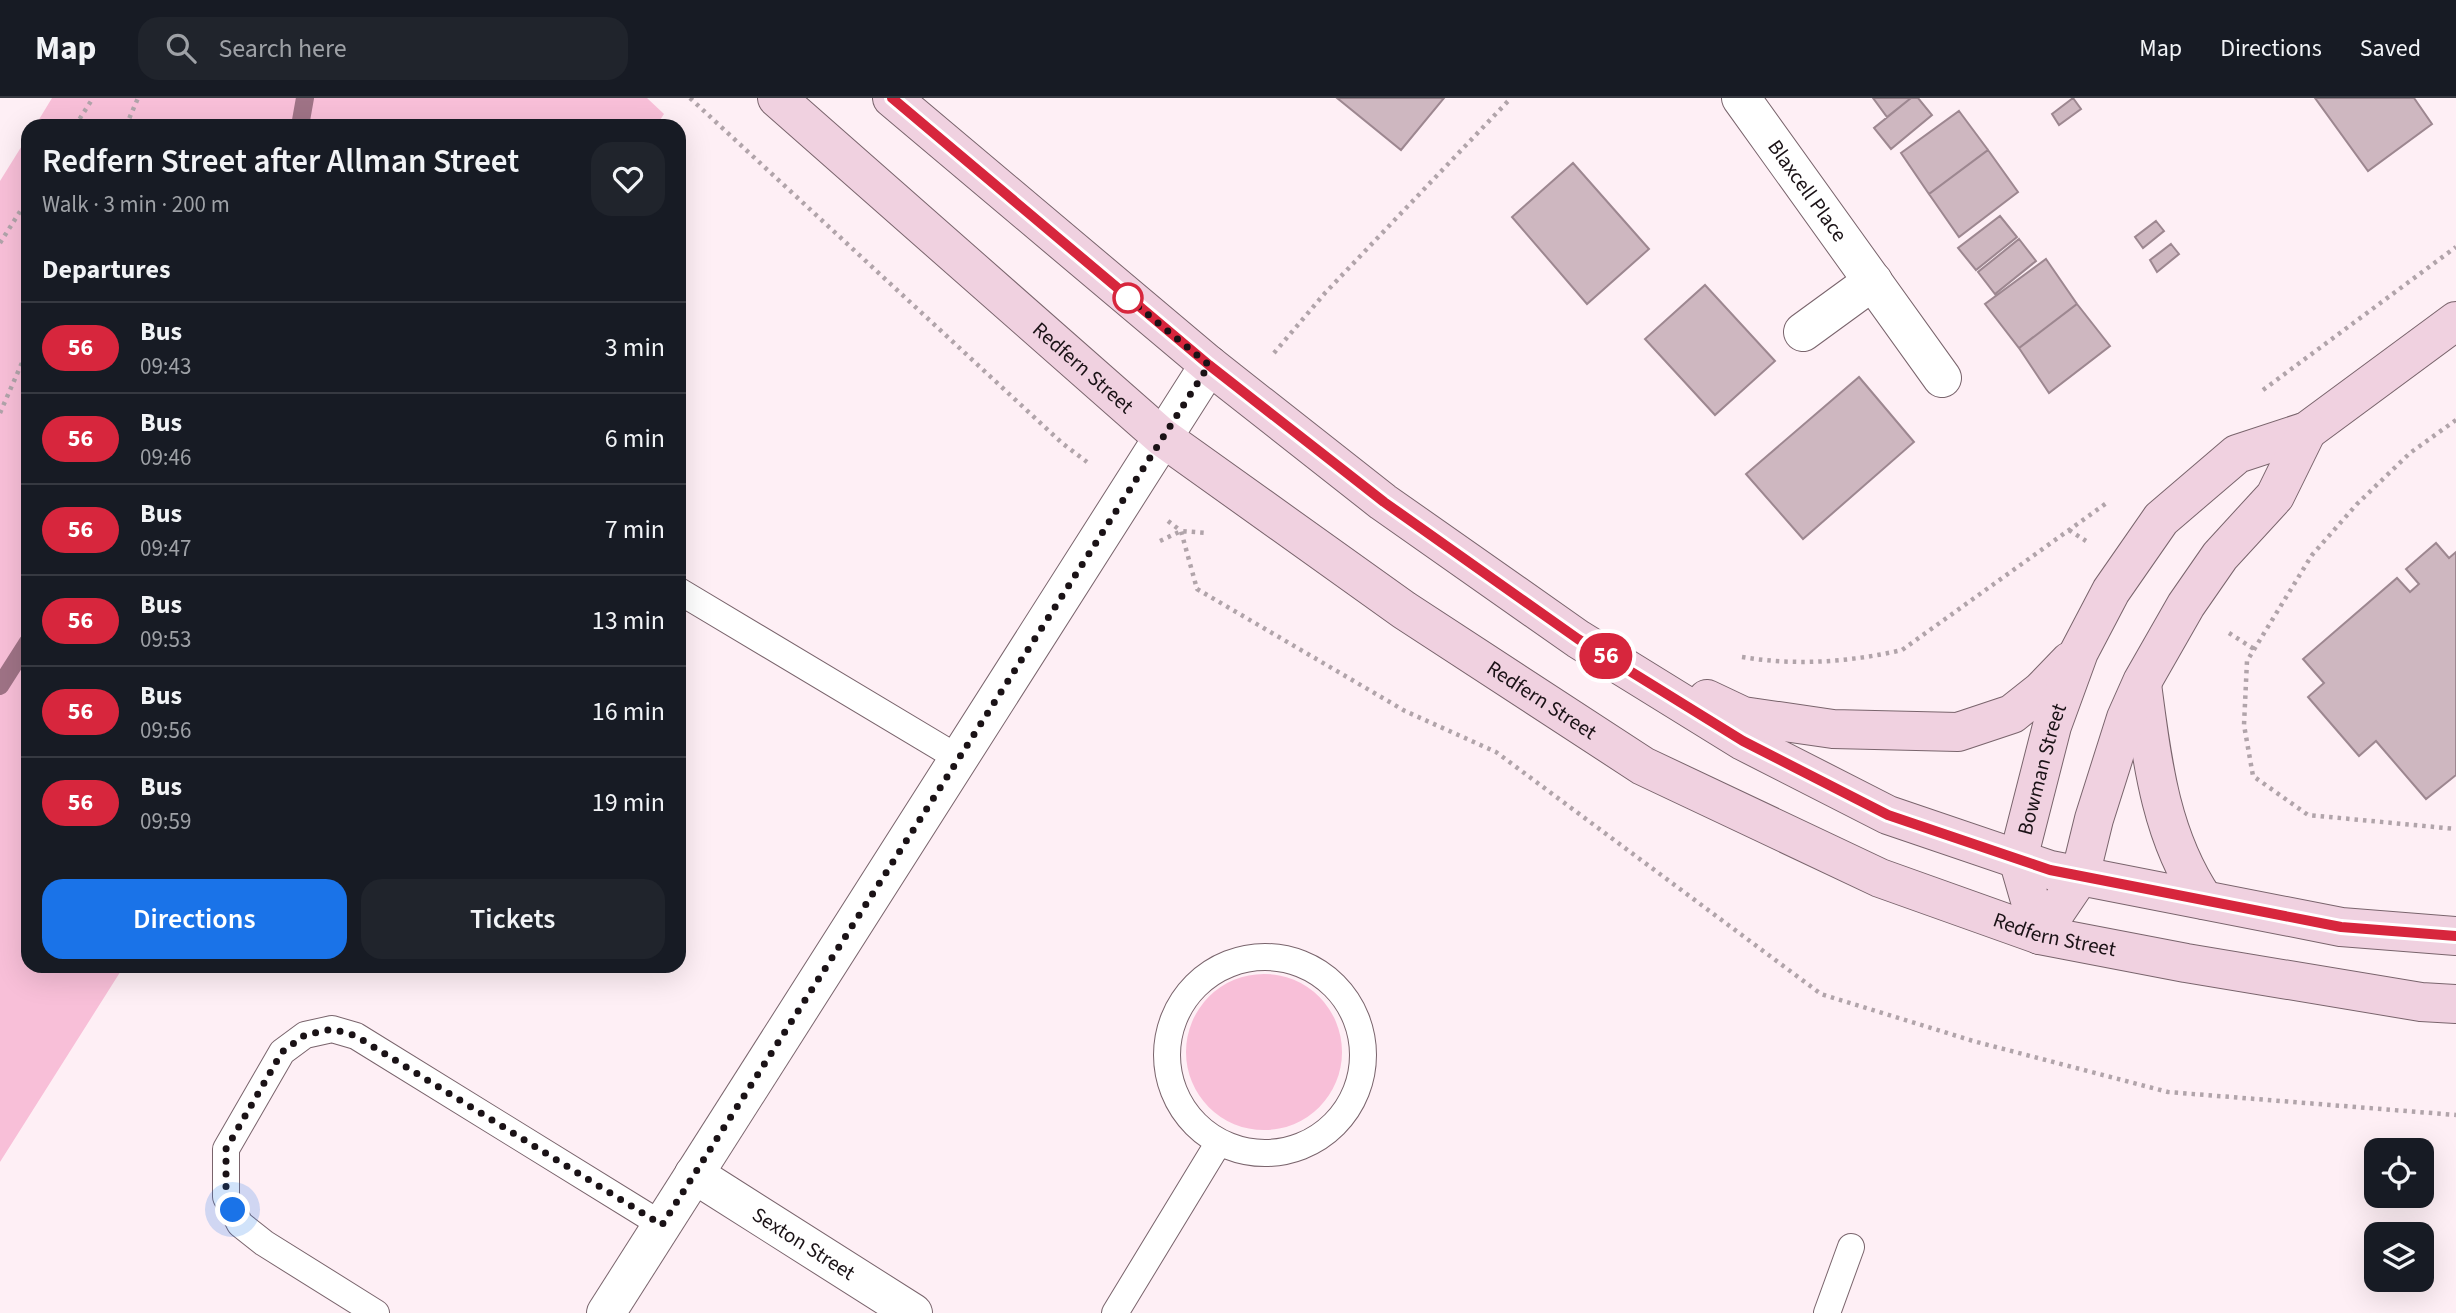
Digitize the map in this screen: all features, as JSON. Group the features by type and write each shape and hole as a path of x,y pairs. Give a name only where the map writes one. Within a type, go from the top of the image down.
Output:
{"main road":[{"name":"Redfern Street","path":"777,98 1162,437 1404,610 1643,765 1880,878 2040,935 2421,1002 2456,1004"},
{"path":"892,98 1209,365 1384,502 1578,639 1743,741 1888,815 2050,870 2341,927 2456,936"},
{"name":"Bowman Street","path":"2040,935 2018,859 2052,726 2079,652 2111,591 2161,519 2237,454 2307,431 2456,321"},
{"name":"Bowman Street","path":"2040,935 2080,876 2094,819 2126,718 2142,682 2186,605 2220,556 2275,496 2307,431"},
{"path":"1578,639 1743,716 1833,729 1958,733 2012,714 2041,691 2079,652"},
{"path":"2142,682 2150,746 2166,826 2190,880 2204,900"}],"street":[{"name":"Blaxcell Place","path":"1741,98 1942,378"},
{"path":"1803,332 1873,281"},
{"path":"606,1313 1209,365"},
{"name":"Sexton Street","path":"694,1174 913,1313"}],"lane":[{"path":"686,595 958,758"},
{"path":"1263,956 1294,961 1323,975 1346,999 1360,1028 1364,1060 1356,1092 1339,1120 1314,1141 1283,1152 1250,1152 1219,1142 1193,1122 1176,1095 1167,1064 1169,1032 1182,1002 1203,978 1230,962 1263,956"},
{"path":"376,1313 264,1243 240,1224 226,1197 226,1149 282,1052 305,1035 332,1029 356,1036 662,1225"},
{"path":"1115,1313 1219,1142"},
{"path":"1827,1313 1851,1247"}],"path":[{"path":"80,119 93,98"},
{"path":"129,119 138,98"},
{"path":"690,98 1062,443"},
{"path":"1269,359 1325,293 1511,98"},
{"path":"0,243 21,210"},
{"path":"2257,394 2456,247"},
{"path":"0,413 21,365"},
{"path":"2456,419 2410,453 2357,504 2312,555 2247,661 2244,725 2253,776 2308,815 2456,829"},
{"path":"1735,656 1770,662 1835,661 1867,658 1902,650 2113,498"},
{"path":"1181,531 1197,589 1405,711 1496,752 1821,994 1973,1041 2168,1092 2456,1115"}],"shaded area":[{"path":"52,98 647,98 664,114 661,119 39,119"},
{"path":"21,147 21,973 120,973 0,1162 0,181"},
{"path":"1264,974 1294,980 1319,997 1336,1022 1342,1052 1336,1082 1319,1107 1294,1124 1264,1130 1234,1124 1209,1107 1192,1082 1186,1052 1192,1022 1209,997 1234,980"}],"building":[{"path":"1337,98 1444,98 1401,150"},
{"path":"1873,98 1911,98 1887,117"},
{"path":"1911,98 1918,98 1932,115 1891,149 1874,128"},
{"path":"2073,98 2081,109 2059,125 2052,114"},
{"path":"2315,98 2414,98 2432,124 2368,171"},
{"path":"1959,111 1988,150 1929,194 1901,153"},
{"path":"1988,150 2018,192 1959,237 1929,194"},
{"path":"1573,163 1649,249 1587,304 1512,217"},
{"path":"2000,216 2017,237 1976,270 1958,248"},
{"path":"2156,221 2164,231 2143,248 2135,237"},
{"path":"2019,239 2036,261 1995,294 1978,272"},
{"path":"2171,244 2179,254 2157,272 2150,260"},
{"path":"2046,259 2077,304 2019,348 1985,304"},
{"path":"1705,285 1775,361 1715,415 1645,339"},
{"path":"2077,304 2110,346 2049,393 2019,348"},
{"path":"1859,377 1914,442 1803,539 1746,474"},
{"path":"2436,543 2449,558 2456,552 2456,775 2426,799 2376,741 2359,756 2308,697 2324,683 2303,659 2397,578 2410,592 2419,584 2406,569"}],"waterway":[{"path":"301,119 305,98"},
{"path":"0,686 21,653"}],"bus line":[{"name":"56","path":"892,98 1209,365 1384,502 1578,639 1743,741 1888,815 2050,870 2341,927 2456,936"}],"route":[{"path":"233,1210 226,1197 226,1149 282,1052 305,1035 332,1029 356,1036 662,1225 1209,365 1128,298"}]}
